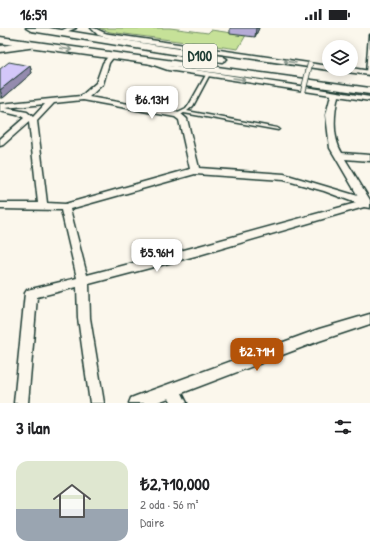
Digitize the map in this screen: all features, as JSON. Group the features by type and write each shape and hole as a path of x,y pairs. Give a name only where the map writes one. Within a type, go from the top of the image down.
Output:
{"highway":[{"name":"D100","path":"24,30 61,32 294,72 369,76"},
{"path":"0,39 24,30"},
{"path":"33,45 61,32"},
{"name":"D100","path":"0,39 33,45 370,91"},
{"path":"105,39 129,40"}],"main road":[{"path":"0,49 33,45"}],"street":[{"path":"61,32 73,28"},
{"path":"94,28 95,31 105,35 129,40 322,67"},
{"path":"83,98 99,84 106,63 112,55"},
{"path":"132,58 168,68 370,98"},
{"path":"303,92 310,64"},
{"path":"358,73 369,76"},
{"path":"335,93 330,115 334,148 369,206"},
{"path":"0,107 83,98 180,113 183,119 195,171"},
{"path":"0,143 54,100"},
{"path":"0,107 24,114 31,119 43,207"},
{"path":"339,156 370,158"},
{"path":"0,206 65,207 195,171 284,177 327,189 369,206"},
{"path":"21,403 31,293 83,281 369,206"},
{"path":"65,207 83,281 84,318 97,403"},
{"path":"136,403 370,318"},
{"path":"172,390 180,403"}],"lane":[{"path":"369,76 370,36"},
{"path":"180,113 191,106 208,74"},
{"path":"180,113 277,129"}],"green space":[{"path":"99,28 170,28 208,33 211,30 246,35 238,49 110,32"}],"building":[{"path":"9,62 30,66 0,90 0,69"}]}
